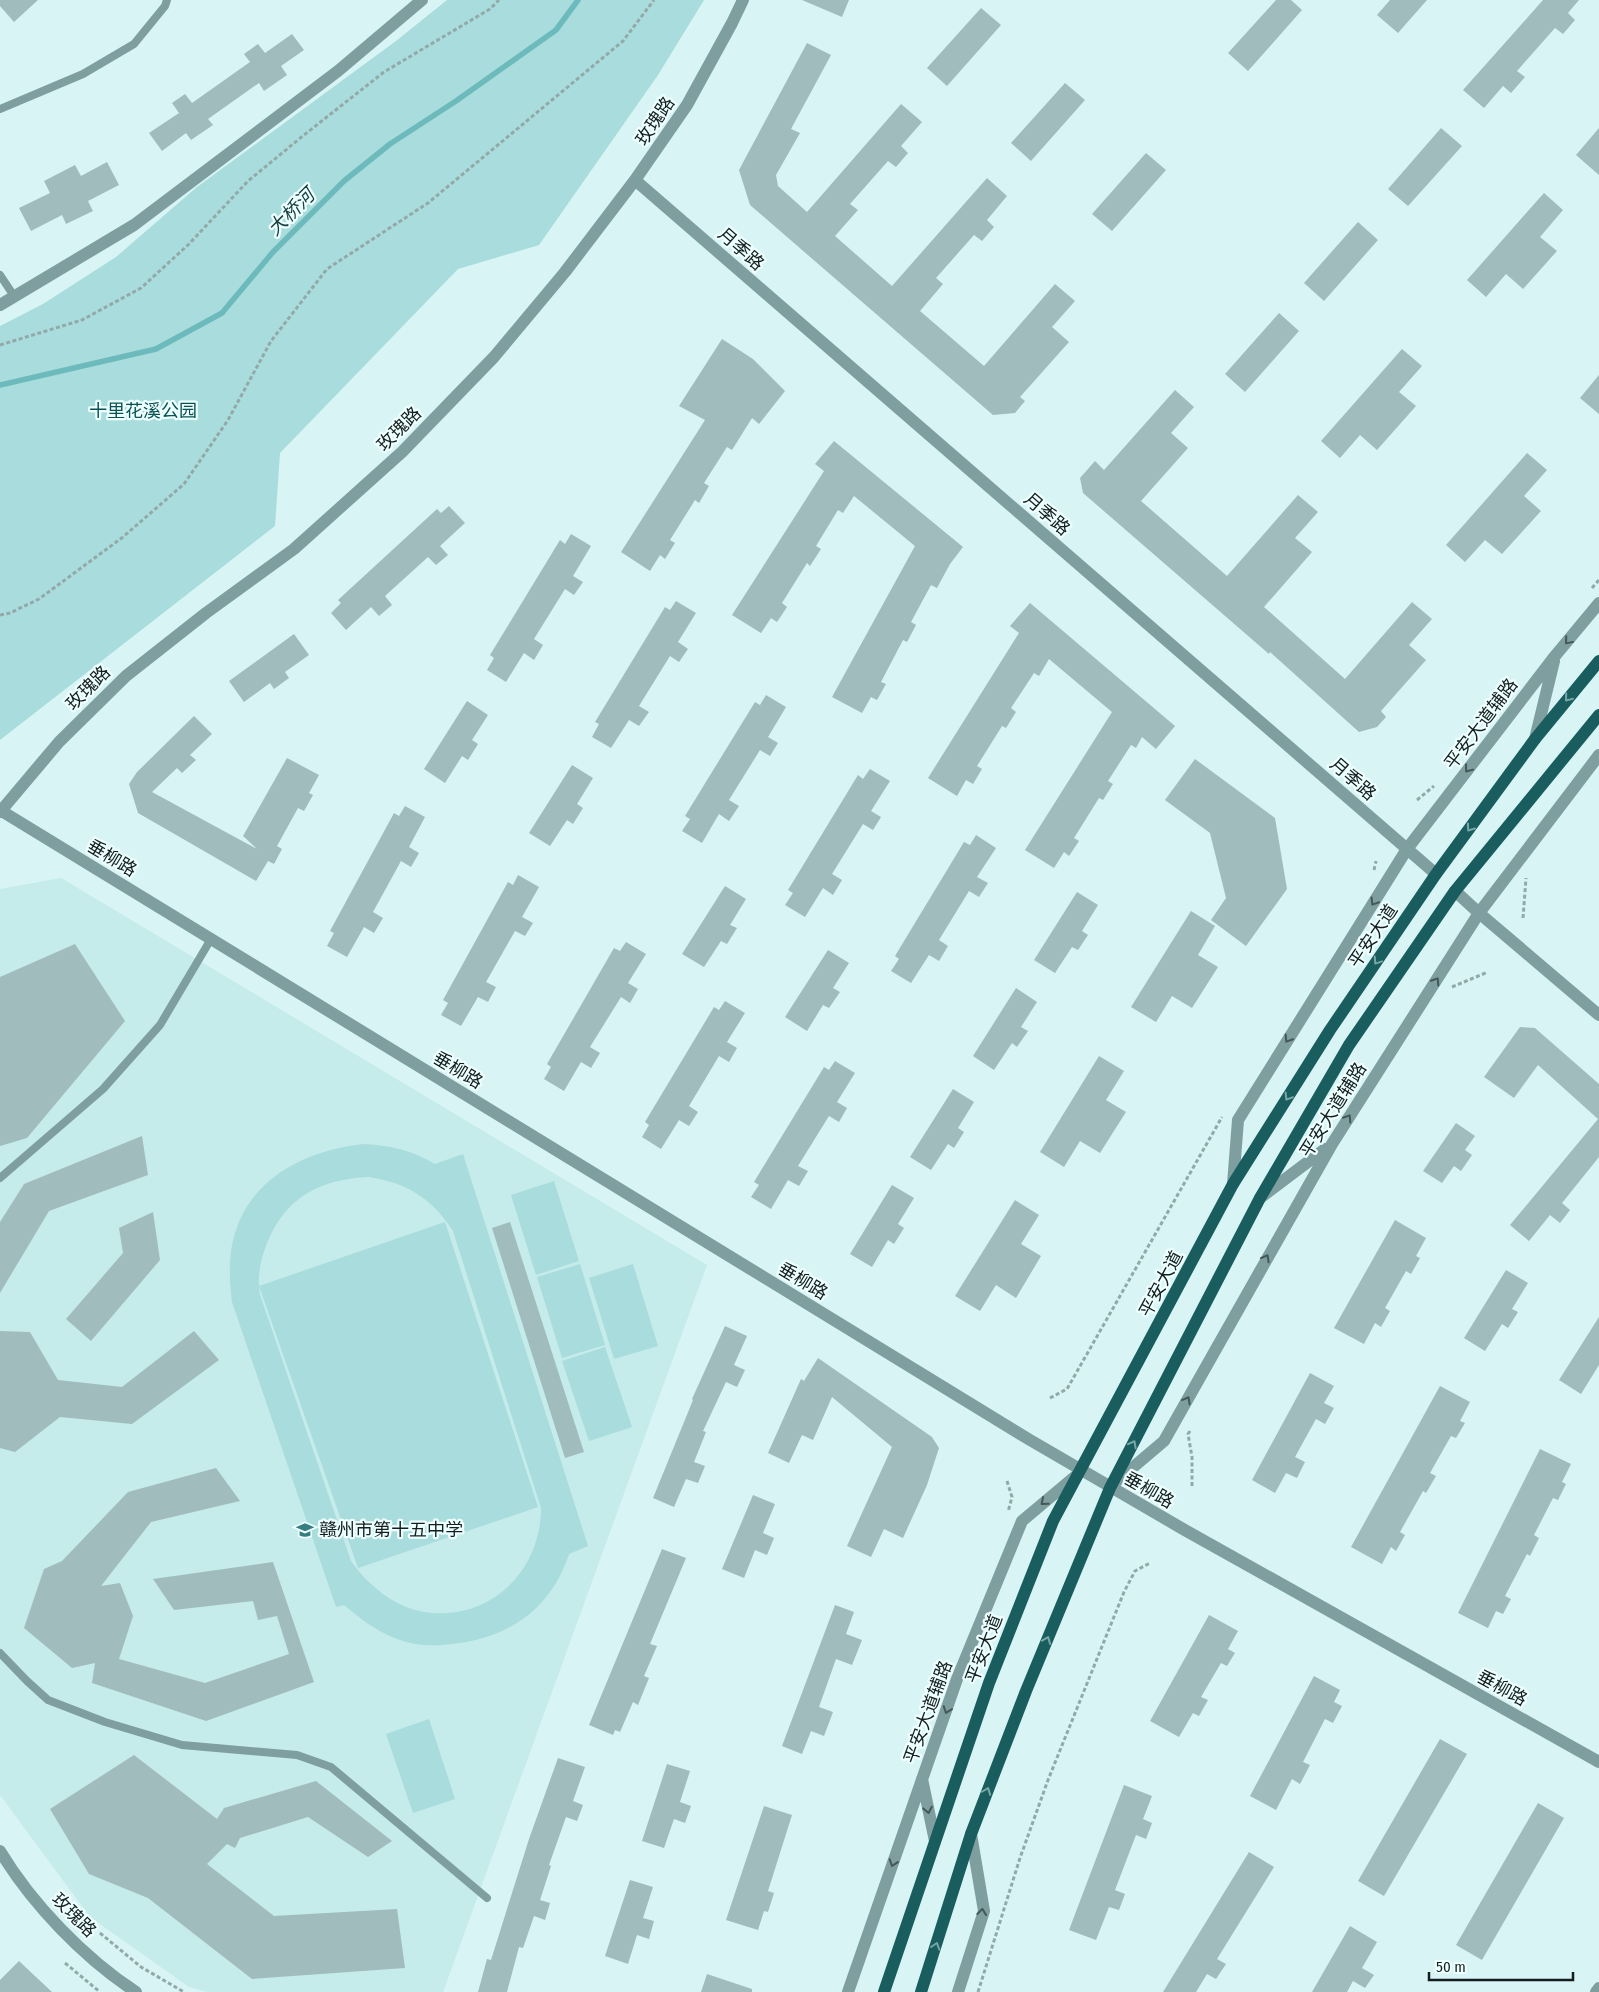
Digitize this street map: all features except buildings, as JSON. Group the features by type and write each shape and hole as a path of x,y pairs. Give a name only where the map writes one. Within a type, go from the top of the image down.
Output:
{"main road":[{"name":"平安大道","path":"884,1992 989,1682 1053,1521 1082,1471 1233,1184 1330,1030 1436,874 1535,739 1599,661"},
{"path":"921,1992 971,1834 1026,1691 1110,1488 1260,1198 1350,1045 1455,891 1599,715"}],"street":[{"path":"0,305 134,225 338,71 422,0"},
{"name":"玫瑰路","path":"0,811 59,742 126,676 206,613 294,549 402,452 494,357 565,272 635,180 687,105 743,0"},
{"name":"月季路","path":"635,180 1436,874"},
{"name":"平安大道辅路","path":"1233,1184 1238,1120 1407,849 1555,656 1599,603"},
{"path":"1535,739 1555,656"},
{"name":"平安大道辅路","path":"1110,1488 1164,1442 1332,1144 1479,913 1599,755"},
{"name":"垂柳路","path":"0,811 1110,1488 1599,1762"},
{"path":"1455,891 1599,1015"},
{"path":"1260,1198 1332,1144"},
{"name":"平安大道辅路","path":"848,1992 957,1680 1022,1521 1082,1471"},
{"path":"922,1779 935,1841"},
{"path":"958,1992 984,1911 971,1834"},
{"name":"玫瑰路","path":"0,1851 42,1908 80,1947 136,1992"},
{"path":"1596,1992 1599,1988"}],"lane":[{"path":"0,109 83,74 134,44 165,6 167,0"},
{"path":"0,276 14,296"},
{"path":"0,1178 103,1089 160,1025 211,939"},
{"path":"0,1653 26,1681 48,1700 105,1722 182,1745 297,1755 331,1767 487,1898"}],"path":[{"path":"0,345 82,320 141,288 189,244 248,181 304,135 384,72 490,9 500,0"},
{"path":"0,615 10,613 39,599 123,537 184,484 228,420 271,342 327,269 428,203 623,41 654,0"},
{"path":"1447,989 1488,972"},
{"path":"1050,1398 1067,1389"},
{"path":"1192,1486 1192,1457 1188,1434 1193,1426"},
{"path":"1007,1482 1012,1497"},
{"path":"978,1992 1020,1858 1055,1762 1124,1592 1135,1571 1150,1563"},
{"path":"100,1933 141,1967 184,1992"},
{"path":"66,1963 100,1992"}],"shaded area":[{"name":"赣州市第十五中学","path":"61,878 707,1265 443,1992 207,1992 189,1987 90,1917 0,1795 0,889"}],"green space":[{"name":"十里花溪公园","path":"447,0 704,0 658,75 539,245 458,269 280,453 275,526 0,740 0,326 43,304 116,257 197,187 396,41"},
{"path":"365,1144 384,1146 418,1155 435,1164 463,1154 588,1546 569,1554 551,1590 539,1605 525,1617 492,1635 473,1641 440,1645 409,1643 379,1630 344,1605 336,1607 232,1302 230,1266 233,1239 244,1211 256,1194 270,1180 287,1168 305,1159 345,1147","holes":["369,1177 407,1188 427,1201 445,1219 453,1231 541,1508 539,1531 532,1553 521,1572 507,1588 490,1600 470,1609 448,1613 424,1612 392,1600 365,1578 351,1561 260,1295 260,1269 267,1243 275,1227 295,1202 320,1187 335,1182"]},
{"path":"554,1181 579,1261 536,1275 511,1195"},
{"path":"445,1222 538,1507 358,1568 259,1286"},
{"path":"580,1264 605,1345 562,1358 537,1277"},
{"path":"633,1264 658,1346 614,1359 589,1278"},
{"path":"605,1347 632,1427 589,1441 562,1361"},
{"path":"429,1719 455,1799 413,1813 386,1734"}],"waterway":[{"name":"大桥河","path":"0,385 156,349 222,313 273,252 344,181 390,144 456,101 556,30 578,0"}],"place":[{"name":"赣州市第十五中学","path":"305,1530"}]}
